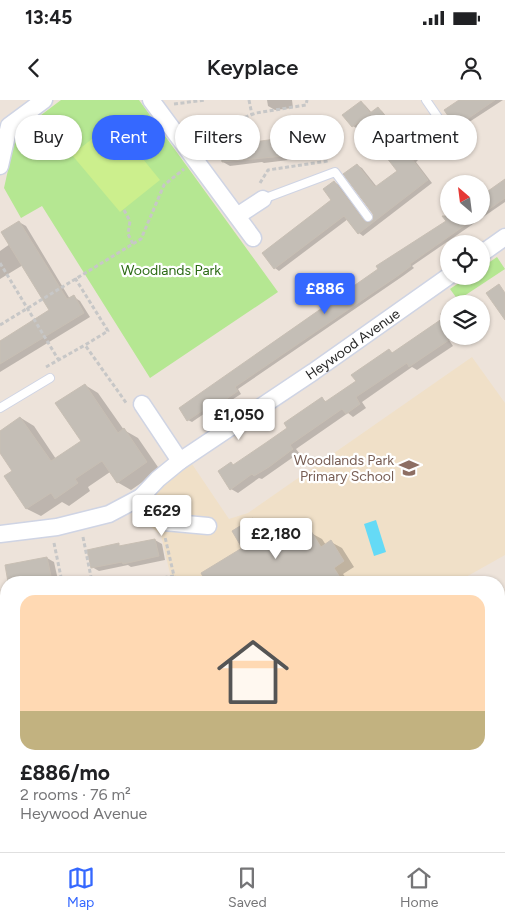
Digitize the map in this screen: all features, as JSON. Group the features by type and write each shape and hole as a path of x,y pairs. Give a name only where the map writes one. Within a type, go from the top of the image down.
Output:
{"street":[{"path":"0,166 9,126 44,100"},
{"path":"153,103 175,133"},
{"path":"195,160 253,238"},
{"path":"237,216 260,194"},
{"path":"490,249 504,240"},
{"name":"Heywood Avenue","path":"0,534 51,528 80,522 108,514 141,497 158,479 180,462 440,283"},
{"path":"142,404 180,462"},
{"path":"141,497 164,522 208,526"}],"lane":[{"path":"426,100 436,115"},
{"path":"260,194 335,172 368,217"},
{"path":"0,408 50,378"}],"path":[{"path":"153,103 205,100"},
{"path":"249,100 252,115 306,105 307,100"},
{"path":"0,325 141,239 164,185 188,160"},
{"path":"260,194 268,170 329,161"},
{"path":"124,210 130,221 128,234 133,244"},
{"path":"0,263 58,359"},
{"path":"50,378 44,368 108,330 75,278"},
{"path":"85,345 132,411 142,404"},
{"path":"160,517 174,576"},
{"path":"80,522 91,576"},
{"path":"51,528 61,576"}],"shaded area":[{"name":"Woodlands Park Primary School","path":"472,357 505,403 505,555 468,576 171,576 161,535 135,514 154,500 156,492 162,485 192,464 229,519 248,513"}],"green space":[{"name":"Woodlands Park","path":"61,100 139,100 150,115 92,115 92,160 165,160 165,136 175,150 175,160 182,160 278,292 150,378 42,206 21,218 4,188 15,138 15,160 82,160 82,115 41,115"},
{"path":"92,139 92,160 144,160 160,180 120,212 76,160 82,160 82,147"},
{"path":"497,257 505,269 490,279 490,262"},
{"path":"456,285 481,285 466,295 454,295 450,289"}],"water":[{"path":"376,520 386,552 374,556 364,524"}],"building":[{"path":"459,100 495,100 473,115 448,115 444,110"},
{"path":"361,101 370,113 378,107 384,115 354,115 354,126 352,127 344,115 342,115"},
{"path":"270,140 270,157 260,158 260,141"},
{"path":"222,160 243,160 222,162"},
{"path":"388,160 413,160 428,180 358,234 344,216 274,269 262,253 331,200 323,189 334,181 364,221 369,222 373,220 373,214 343,174 357,164 375,187 397,171"},
{"path":"505,179 505,198 490,209 490,190"},
{"path":"19,221 67,299 74,295 84,313 0,364 0,341 49,310 1,232"},
{"path":"440,225 465,225 451,235 440,235 440,243 410,264 411,266 399,275 235,387 238,391 222,402 220,399 187,421 179,408 378,269 376,266"},
{"path":"499,284 505,293 505,320 490,299 490,295 486,293"},
{"path":"440,320 440,345 442,345 409,367 407,363 356,397 360,404 346,414 342,409 290,445 293,449 269,467 254,476 252,474 230,490 218,471 231,462 233,465 287,428 284,423 322,397 325,402 356,381 351,375 389,349 392,353"},
{"path":"85,384 118,433 124,428 147,462 117,483 102,461 75,479 78,483 55,499 51,493 26,509 4,476 12,471 0,453 0,431 20,417 51,461 81,441 55,403"},
{"path":"253,518 273,550 289,541 291,544 311,531 321,547 331,540 344,561 334,568 339,576 203,576 201,573 242,548 232,531"},
{"path":"155,539 159,556 123,564 122,562 91,568 87,550 119,543 119,546"},
{"path":"47,557 51,576 7,576 5,565"}],"place":[{"name":"Woodlands Park Primary School","path":"409,468"}]}
